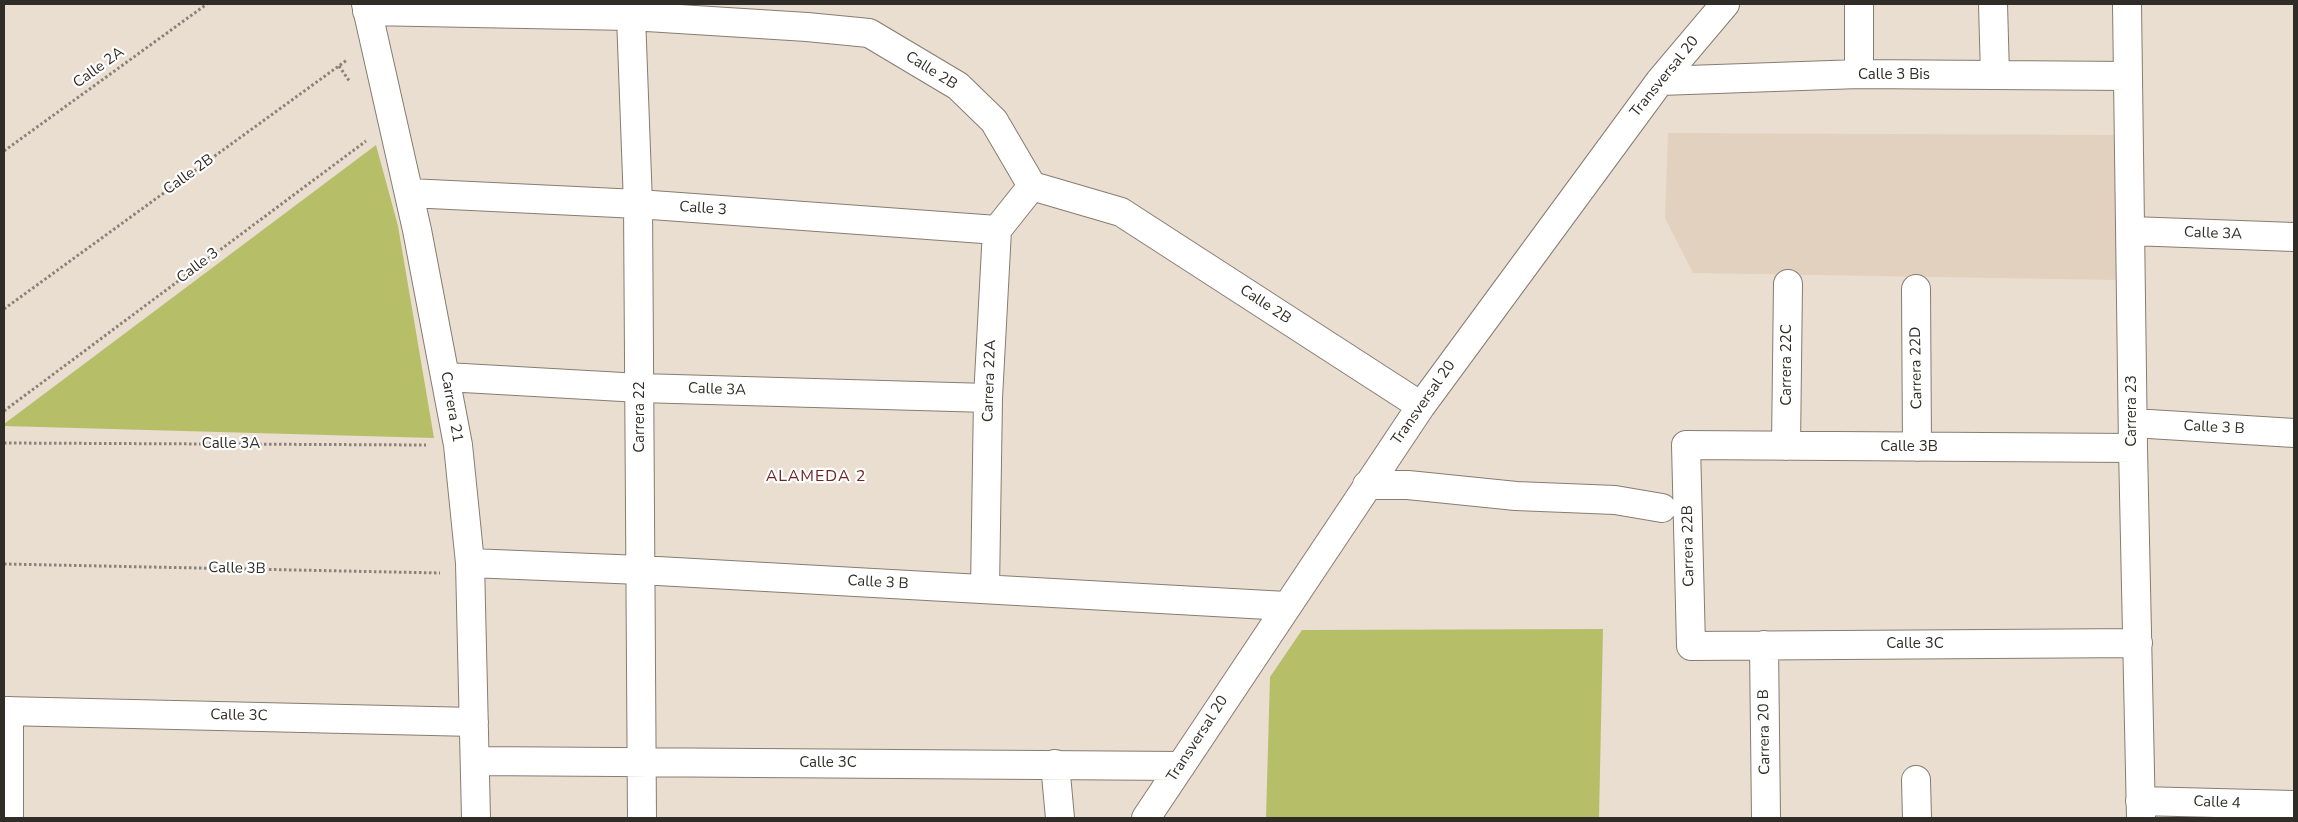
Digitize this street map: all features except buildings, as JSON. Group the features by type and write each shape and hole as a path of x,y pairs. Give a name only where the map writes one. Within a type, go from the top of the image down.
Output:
{"street":[{"name":"Transversal 20","path":"1146,818 1421,406 1660,81 1725,4"},
{"path":"1858,4 1859,74"},
{"path":"1993,4 1995,75"},
{"name":"Carrera 23","path":"2128,4 2140,809"},
{"name":"Calle 2B","path":"366,7 631,16 807,27 869,33 958,86 994,121 1032,186 1121,212 1421,406"},
{"name":"Carrera 21","path":"366,7 409,194 458,445 470,568 476,818"},
{"name":"Carrera 22","path":"631,16 638,204 642,818"},
{"name":"Calle 3 Bis","path":"1660,81 1859,74 2128,76"},
{"path":"997,230 1032,186"},
{"name":"Calle 3","path":"409,194 638,204 997,230"},
{"name":"Carrera 22A","path":"985,589 988,398 997,230"},
{"name":"Calle 3A","path":"2131,231 2294,237"},
{"name":"Carrera 22C","path":"1786,446 1788,284"},
{"name":"Carrera 22D","path":"1916,289 1917,447"},
{"name":"Calle 3A","path":"446,377 640,388 988,398"},
{"name":"Calle 3 B","path":"2133,436 2294,433"},
{"name":"Calle 3B","path":"1686,445 1917,447 2133,436"},
{"name":"Carrera 22B","path":"1686,445 1691,646"},
{"path":"1367,485 1408,485 1516,496 1615,500 1662,508"},
{"name":"Calle 3 B","path":"470,568 640,570 1286,606"},
{"name":"Calle 3C","path":"1691,646 2138,643"},
{"name":"Carrera 20 B","path":"1764,645 1766,818"},
{"path":"6,711 10,818"},
{"name":"Calle 3C","path":"6,711 474,722"},
{"name":"Calle 3C","path":"475,761 1181,766"},
{"path":"1055,764 1060,818"},
{"path":"1916,780 1917,818"},
{"name":"Calle 4","path":"2140,809 2294,805"}],"path":[{"name":"Calle 2A","path":"4,151 207,4"},
{"name":"Calle 2B","path":"4,309 374,41"},
{"name":"Calle 3","path":"4,411 392,121"},
{"name":"Calle 3A","path":"4,443 458,445"},
{"name":"Calle 3B","path":"4,564 470,568"}],"shaded area":[{"path":"1668,133 2114,135 2116,280 1693,273 1665,218"}],"green space":[{"path":"376,145 398,226 434,438 4,426 4,424"},
{"path":"1603,629 1599,818 1266,818 1270,677 1302,630"}],"district":[{"name":"ALAMEDA 2","path":"816,477"}]}
